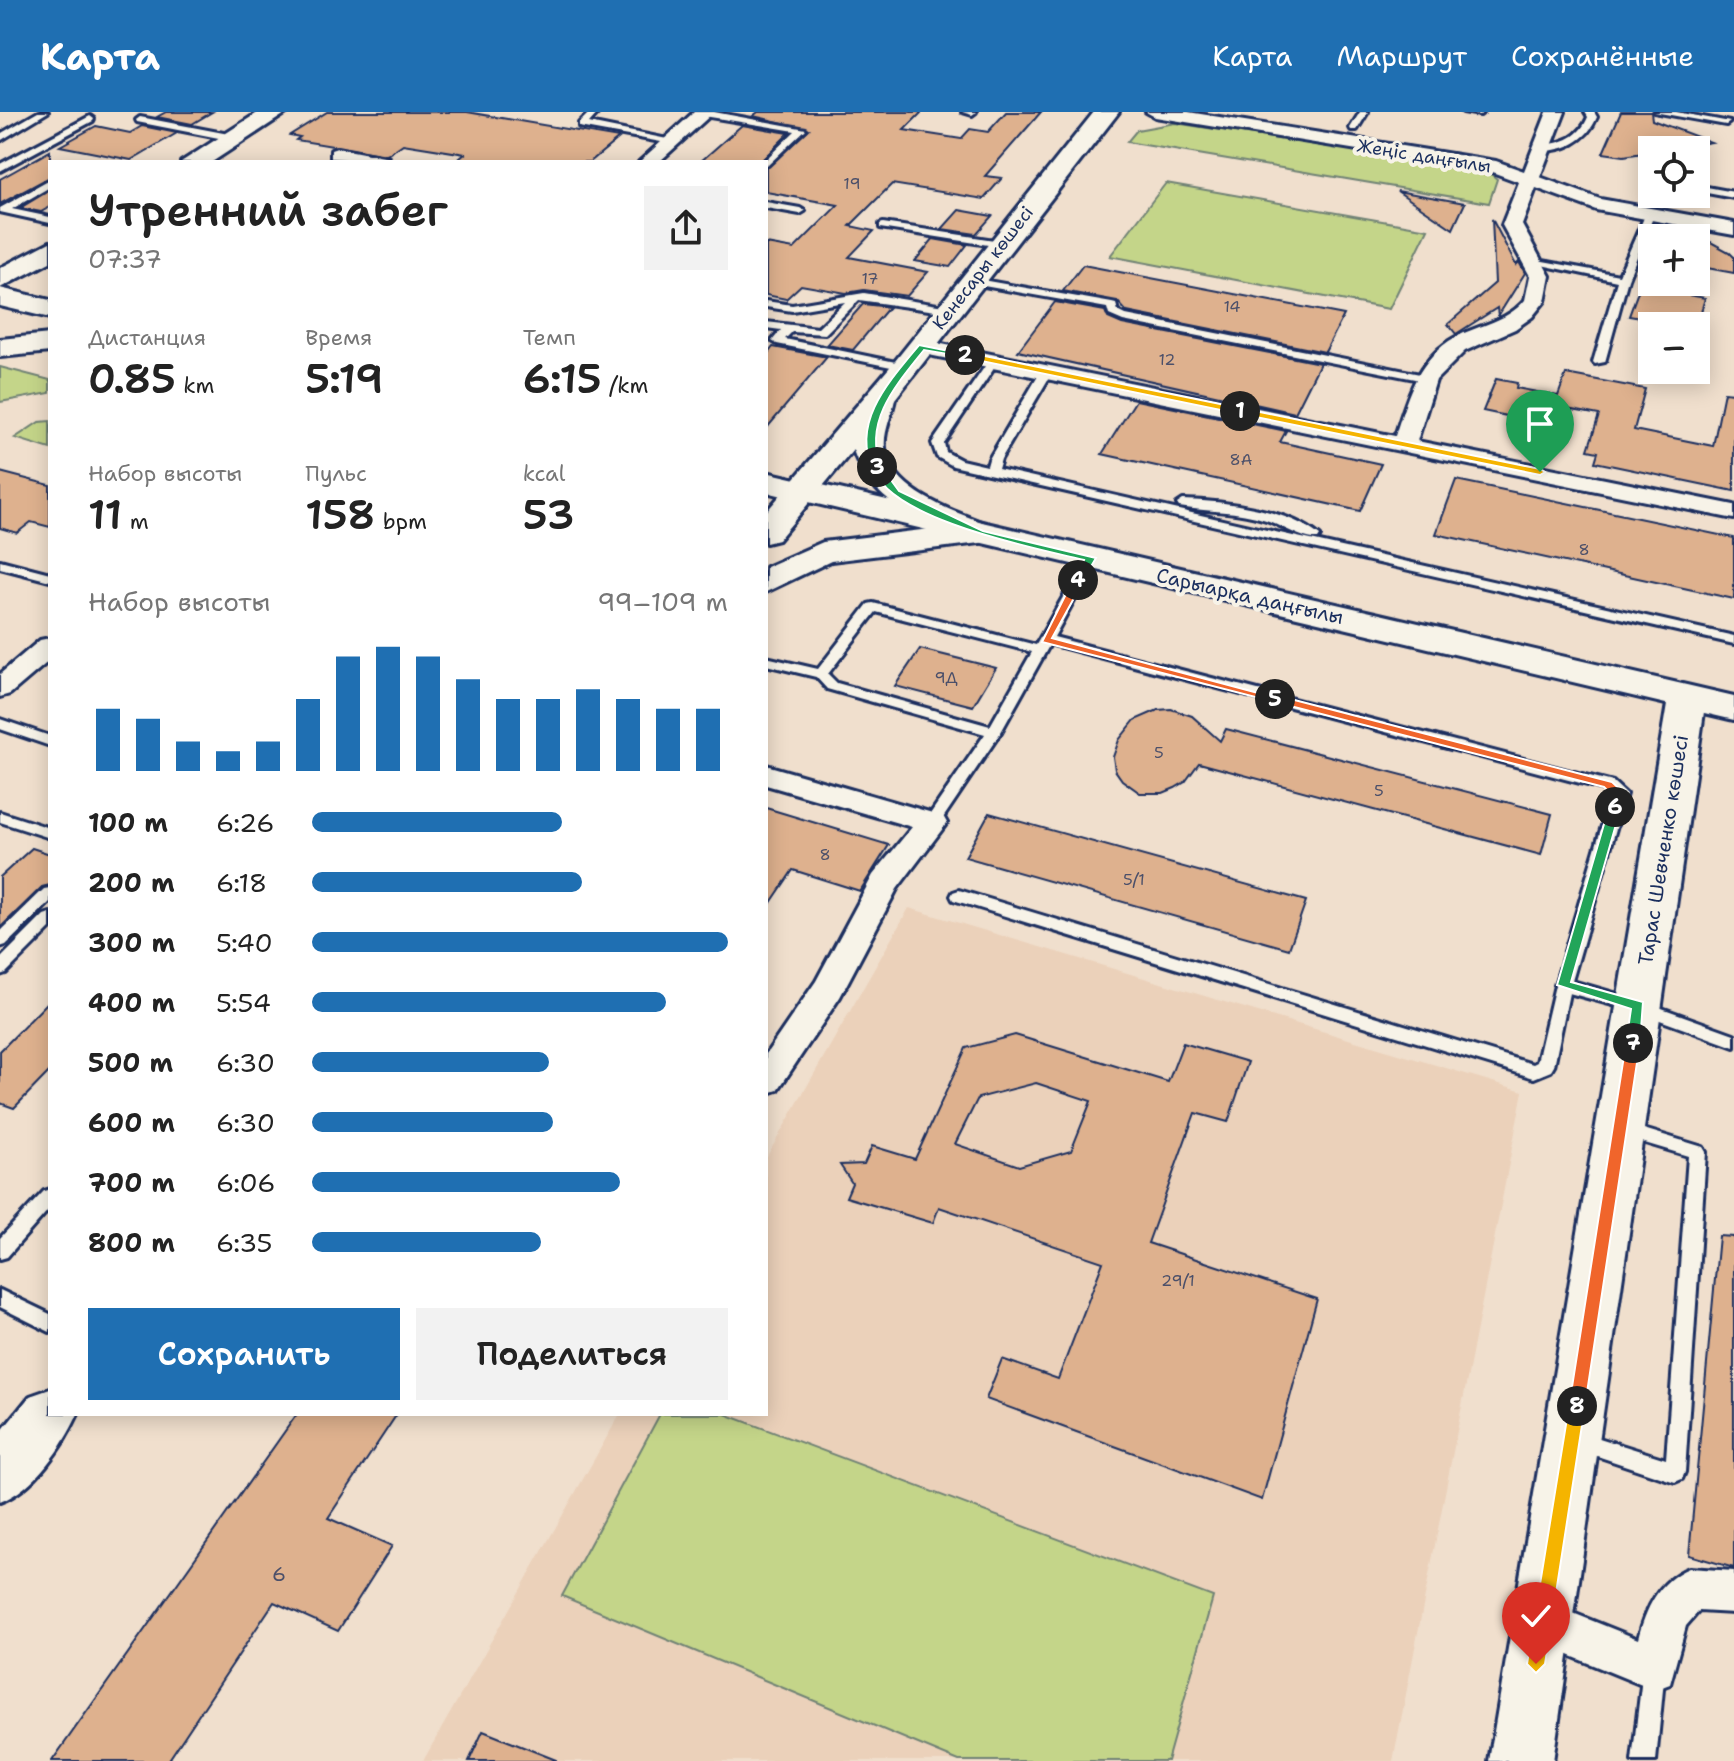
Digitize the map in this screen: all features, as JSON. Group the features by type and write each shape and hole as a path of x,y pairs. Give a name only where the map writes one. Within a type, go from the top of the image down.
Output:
{"main road":[{"path":"197,160 276,112"},
{"name":"Кенесары көшесі","path":"768,531 914,357 1107,112"},
{"path":"0,257 48,243"},
{"path":"0,280 48,251"},
{"path":"0,297 48,309"},
{"path":"0,348 48,343"},
{"path":"881,397 869,447 879,472 896,493 980,533"},
{"name":"Сарыарқа даңғылы","path":"768,482 1734,708"},
{"path":"768,580 823,552 980,533"},
{"name":"Тарас Шевченко көшесі","path":"1521,1761 1687,698"},
{"path":"0,1476 48,1416"}],"street":[{"name":"Жеңіс даңғылы","path":"1155,112 1496,167 1534,163"},
{"name":"Жеңіс даңғылы","path":"1250,112 1359,120 1502,151 1534,163 1566,195 1649,215 1734,229"},
{"path":"1404,445 1425,378 1457,346 1525,313 1539,288 1540,276 1512,225 1556,112"},
{"path":"650,160 704,113"},
{"path":"337,154 371,160"},
{"path":"914,357 994,361 1047,371 1734,512"},
{"path":"0,688 48,648"},
{"path":"768,776 932,823 884,883 828,988 768,1078"},
{"path":"1543,1623 1654,1668 1666,1616 1689,1589 1734,1592"}],"lane":[{"path":"0,138 44,112"},
{"path":"595,112 582,125 672,141"},
{"path":"1467,112 1480,112"},
{"path":"1534,163 1588,133 1593,117 1589,112"},
{"path":"1658,112 1726,122"},
{"path":"704,113 802,129 768,162"},
{"path":"0,168 90,119"},
{"path":"140,120 234,138"},
{"path":"48,184 3,210 48,220"},
{"path":"1710,191 1734,195"},
{"path":"768,205 800,211"},
{"path":"1599,362 1623,279 1649,215"},
{"path":"883,226 1001,244"},
{"path":"1532,262 1623,279"},
{"path":"971,281 1112,306 1113,313 1123,318 1425,378"},
{"path":"768,304 792,308 869,295 950,310"},
{"path":"768,325 821,332 856,297"},
{"path":"768,351 789,328"},
{"path":"777,341 914,357"},
{"path":"994,361 938,443 941,454 957,463 1153,505 1734,640"},
{"path":"992,471 995,459 1047,371"},
{"path":"932,823 994,732 1091,558"},
{"path":"0,564 48,576"},
{"path":"821,674 873,607 1040,650 1046,639"},
{"path":"959,896 1534,1071 1545,1066 1563,985 1619,794 1616,789 1046,639"},
{"path":"768,661 821,674 832,686 994,732"},
{"path":"0,724 48,740"},
{"path":"0,817 48,832"},
{"path":"0,941 48,895"},
{"path":"0,969 48,921"},
{"path":"1563,985 1639,1006 1734,1041"},
{"path":"1572,1438 1675,1472 1697,1152 1620,1129"},
{"path":"0,1251 48,1198"},
{"path":"0,1298 48,1323"},
{"path":"1644,1761 1654,1668"}],"shaded area":[{"path":"909,908 1523,1091 1393,1761 423,1761 619,1416 768,1416 768,1155"}],"green space":[{"path":"1175,123 1487,171 1497,179 1489,203 1127,142 1137,130"},
{"path":"1166,183 1428,229 1389,309 1110,256"},
{"path":"0,367 48,379 48,393 0,402"},
{"path":"48,421 48,448 15,438 39,422"},
{"path":"659,1416 730,1416 1213,1597 1167,1761 959,1761 562,1596"}],"building":[{"path":"166,112 212,112 192,124 157,117"},
{"path":"327,112 467,112 619,138 592,160 458,160 465,154 403,144 387,155 296,140 300,137 290,135"},
{"path":"758,112 922,112 904,130 961,139 970,129 988,132 1006,112 1041,112 985,176 1002,178 984,199 892,184 850,226 874,231 849,257 928,272 907,296 864,290 846,293 801,285 786,299 768,295 768,244 794,249 838,205 768,192 768,165 809,129 753,116"},
{"path":"1621,112 1651,112 1652,120 1695,136 1638,136 1638,154 1624,156 1603,153"},
{"path":"742,125 789,133 762,160 702,160"},
{"path":"96,126 130,133 142,126 177,133 131,160 60,146"},
{"path":"50,151 48,178 0,204 0,179"},
{"path":"48,191 48,208 41,212 20,208"},
{"path":"1397,191 1465,203 1453,229"},
{"path":"959,210 992,216 976,234 942,229"},
{"path":"1492,219 1516,265 1519,262 1525,273 1498,316 1497,308 1456,334 1448,324 1495,283"},
{"path":"933,239 967,245 950,267 915,261"},
{"path":"1710,242 1734,257 1734,273 1710,269"},
{"path":"1083,265 1344,315 1325,352 1127,312 1117,301 1063,291"},
{"path":"1638,291 1638,296 1705,298 1701,312 1638,312 1638,318 1629,316"},
{"path":"1055,302 1105,311 1108,318 1122,324 1320,363 1295,413 1018,351"},
{"path":"863,304 889,307 853,350 827,345"},
{"path":"773,347 827,357 768,427 768,353"},
{"path":"1566,374 1645,389 1634,430 1713,446 1724,392 1734,393 1734,491 1595,462 1598,452 1588,450 1599,415 1556,407 1545,440 1511,433 1516,418 1483,411 1496,379 1517,383 1516,388 1558,396"},
{"path":"1136,400 1286,431 1280,442 1381,464 1360,511 1102,454"},
{"path":"0,472 48,484 48,526 31,522 17,533 0,528"},
{"path":"1456,480 1734,538 1734,599 1436,534"},
{"path":"920,649 996,668 973,706 895,686"},
{"path":"1171,709 1192,716 1220,741 1226,729 1552,814 1541,855 1199,763 1185,782 1175,788 1163,793 1140,793 1122,780 1115,770 1113,757 1119,740 1135,720 1158,710"},
{"path":"768,809 889,845 860,891 793,870 768,907"},
{"path":"989,813 1306,901 1289,949 965,857"},
{"path":"32,848 48,853 48,886 42,887 0,928 0,877"},
{"path":"48,1002 48,1073 14,1108 0,1103 0,1051"},
{"path":"1015,1035 1168,1082 1183,1043 1248,1062 1228,1122 1195,1113 1148,1243 1317,1299 1262,1500 986,1399 1002,1359 1058,1379 1103,1262 939,1207 933,1223 846,1197 852,1183 840,1165 864,1164 872,1146 915,1159 966,1048","holes":["1036,1083 1091,1101 1071,1151 1019,1166 955,1144 978,1098"]},
{"path":"1719,1236 1734,1237 1734,1568 1689,1555"},
{"path":"296,1416 396,1416 328,1518 392,1546 338,1631 274,1602 168,1761 52,1761"},
{"path":"483,1731 556,1760 556,1761 469,1761"}],"route":[{"path":"1536,1664 1639,1006 1563,985 1619,794 1608,785 1046,639 1091,558 980,533 896,493 879,472 869,447 881,397 922,347 1540,472"}]}
